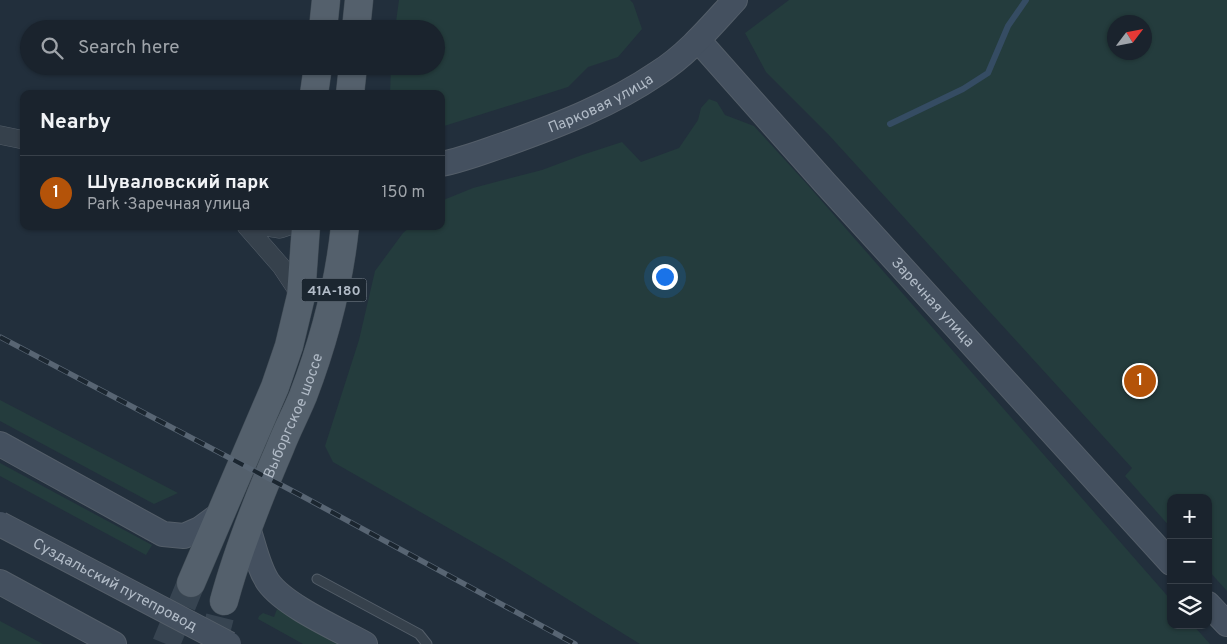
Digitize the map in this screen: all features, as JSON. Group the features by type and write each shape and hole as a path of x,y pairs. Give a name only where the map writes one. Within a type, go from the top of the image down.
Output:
{"main road":[{"path":"324,20 326,0"},
{"path":"357,20 359,0"},
{"path":"315,90 317,75"},
{"path":"350,90 352,75"},
{"name":"Выборгское шоссе","path":"191,583 275,387 289,346 301,296 306,230"},
{"name":"Выборгское шоссе","path":"224,601 248,528 302,398 318,353 331,305 343,245 344,230"}],"street":[{"name":"Парковая улица","path":"445,163 554,127 588,113 658,73 698,40 735,0"},
{"name":"Заречная улица","path":"698,40 1167,559"},
{"path":"0,135 20,139"},
{"path":"250,230 281,266 301,296"},
{"path":"0,444 164,534 184,536 200,529 219,515"},
{"name":"Суздальский путепровод","path":"0,524 229,644"},
{"path":"248,528 267,581 278,595 365,644"},
{"path":"0,582 114,644"},
{"path":"1212,608 1227,624"}],"lane":[{"path":"317,579 419,634 427,644"}],"green space":[{"path":"399,0 630,0 633,3 642,29 618,57 588,67 568,87 445,126 445,90 390,90 391,75 445,75 445,20 396,20"},
{"path":"789,0 1227,0 1227,591 1212,574 1212,494 1167,494 1167,523 1125,476 1132,468 828,134 766,72 745,33"},
{"path":"709,99 717,102 725,115 754,126 1167,595 1167,629 1197,629 1210,644 640,644 506,561 333,462 325,446 359,340 375,271 403,233 406,230 445,230 445,199 473,188 542,170 622,142 641,162 679,148 698,120 701,108"},
{"path":"0,400 178,493 154,504 0,421"},
{"path":"0,463 152,545 146,555 0,476"},
{"path":"277,609 344,644 303,644 258,619 263,613 274,617"},
{"path":"0,621 43,644 0,644"}],"waterway":[{"path":"890,124 963,89 988,73 1008,26 1026,0"}],"tunnel":[{"path":"166,644 191,583"},
{"path":"213,644 224,601"}],"railway":[{"path":"0,337 302,496 575,644"}],"place":[{"name":"Шуваловский парк","path":"1140,381"}]}
